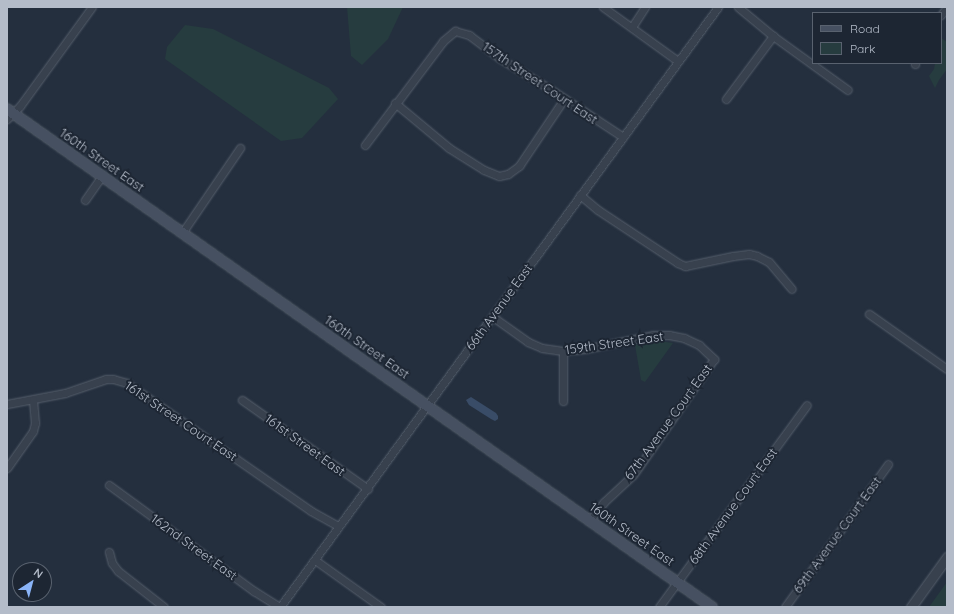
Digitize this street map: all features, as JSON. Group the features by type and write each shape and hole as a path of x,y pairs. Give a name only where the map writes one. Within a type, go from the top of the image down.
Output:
{"main road":[{"name":"160th Street East","path":"9,114 102,176 712,607"}],"street":[{"path":"9,114 92,7"},
{"path":"603,7 678,61"},
{"path":"632,27 645,7"},
{"name":"66th Avenue East","path":"280,607 338,526 368,489 718,7"},
{"path":"738,7 773,36 848,90"},
{"name":"157th Street Court East","path":"395,103 443,40 455,31 469,35 499,58 547,87 623,138"},
{"path":"726,99 773,36"},
{"path":"365,145 395,103 449,148 484,170 499,176 508,174 519,166 564,99"},
{"path":"182,233 240,148"},
{"path":"85,200 102,176"},
{"path":"580,196 598,210 678,263 685,266 749,254 769,262 792,289"},
{"path":"869,314 947,369"},
{"name":"159th Street East","path":"493,317 528,342 542,348 563,352 653,336 669,335 684,338 699,345 714,359"},
{"path":"563,352 563,401"},
{"name":"67th Avenue Court East","path":"590,520 604,502 633,475 714,359"},
{"name":"161st Street Court East","path":"7,404 65,393 106,379 113,379 127,383 311,511 338,526"},
{"path":"7,468 33,431 35,424 33,400"},
{"name":"161st Street East","path":"242,400 368,489"},
{"name":"68th Avenue Court East","path":"659,607 807,405"},
{"name":"69th Avenue Court East","path":"785,607 888,464"},
{"name":"162nd Street East","path":"109,485 254,591 280,607"},
{"path":"109,552 112,563 118,571 164,607"},
{"path":"911,607 947,557"},
{"path":"315,560 381,607"}],"green space":[{"path":"347,7 403,7 388,39 362,65 351,56"},
{"path":"185,25 213,29 329,88 338,99 302,138 281,141 165,59 167,47"},
{"path":"942,39 947,42 947,69 935,88 929,76 934,69 935,64 942,64"},
{"path":"659,341 673,343 645,382 641,380 635,345"},
{"path":"947,582 947,607 929,607"}],"water":[{"path":"471,397 496,413 498,419 495,421 469,405 466,400"}]}
